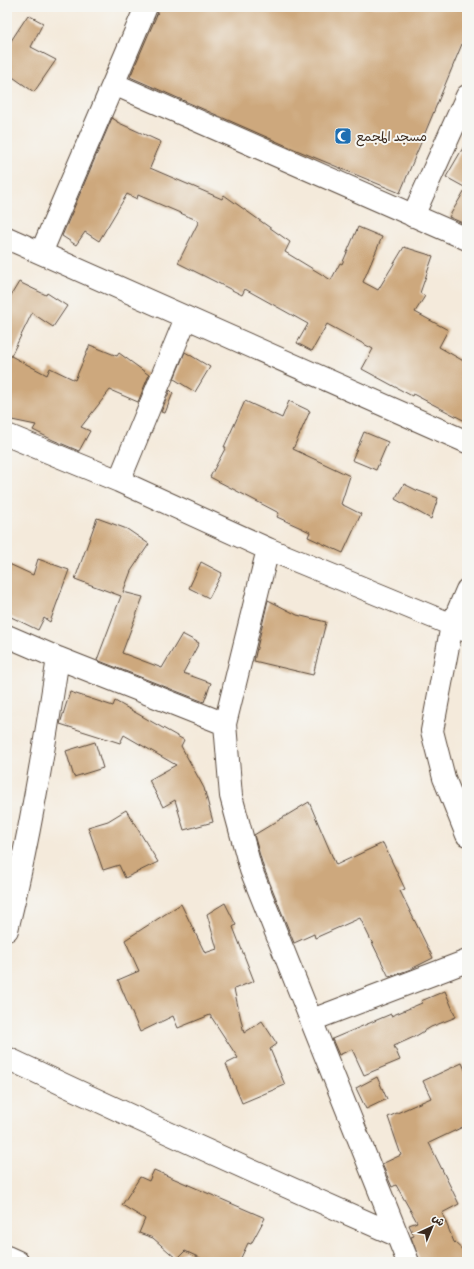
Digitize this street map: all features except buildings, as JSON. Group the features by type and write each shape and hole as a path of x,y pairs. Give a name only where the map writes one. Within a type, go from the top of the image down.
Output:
{"street":[{"path":"41,253 146,7"},
{"path":"114,84 467,239"},
{"path":"413,216 467,96"},
{"path":"7,238 467,442"},
{"path":"119,481 186,318"},
{"path":"7,435 119,481 268,549 460,628"},
{"path":"268,549 225,724 231,796 251,870 312,1020 396,1236 408,1262"},
{"path":"467,590 460,628 432,731 444,778 467,835"},
{"path":"7,636 58,658 225,724"},
{"path":"7,930 20,874 43,758 58,658"},
{"path":"312,1020 467,961"},
{"path":"7,1058 183,1140 396,1236"},
{"path":"7,1257 18,1262"}],"place":[{"name":"مسجد المجمع","path":"343,136"}]}
